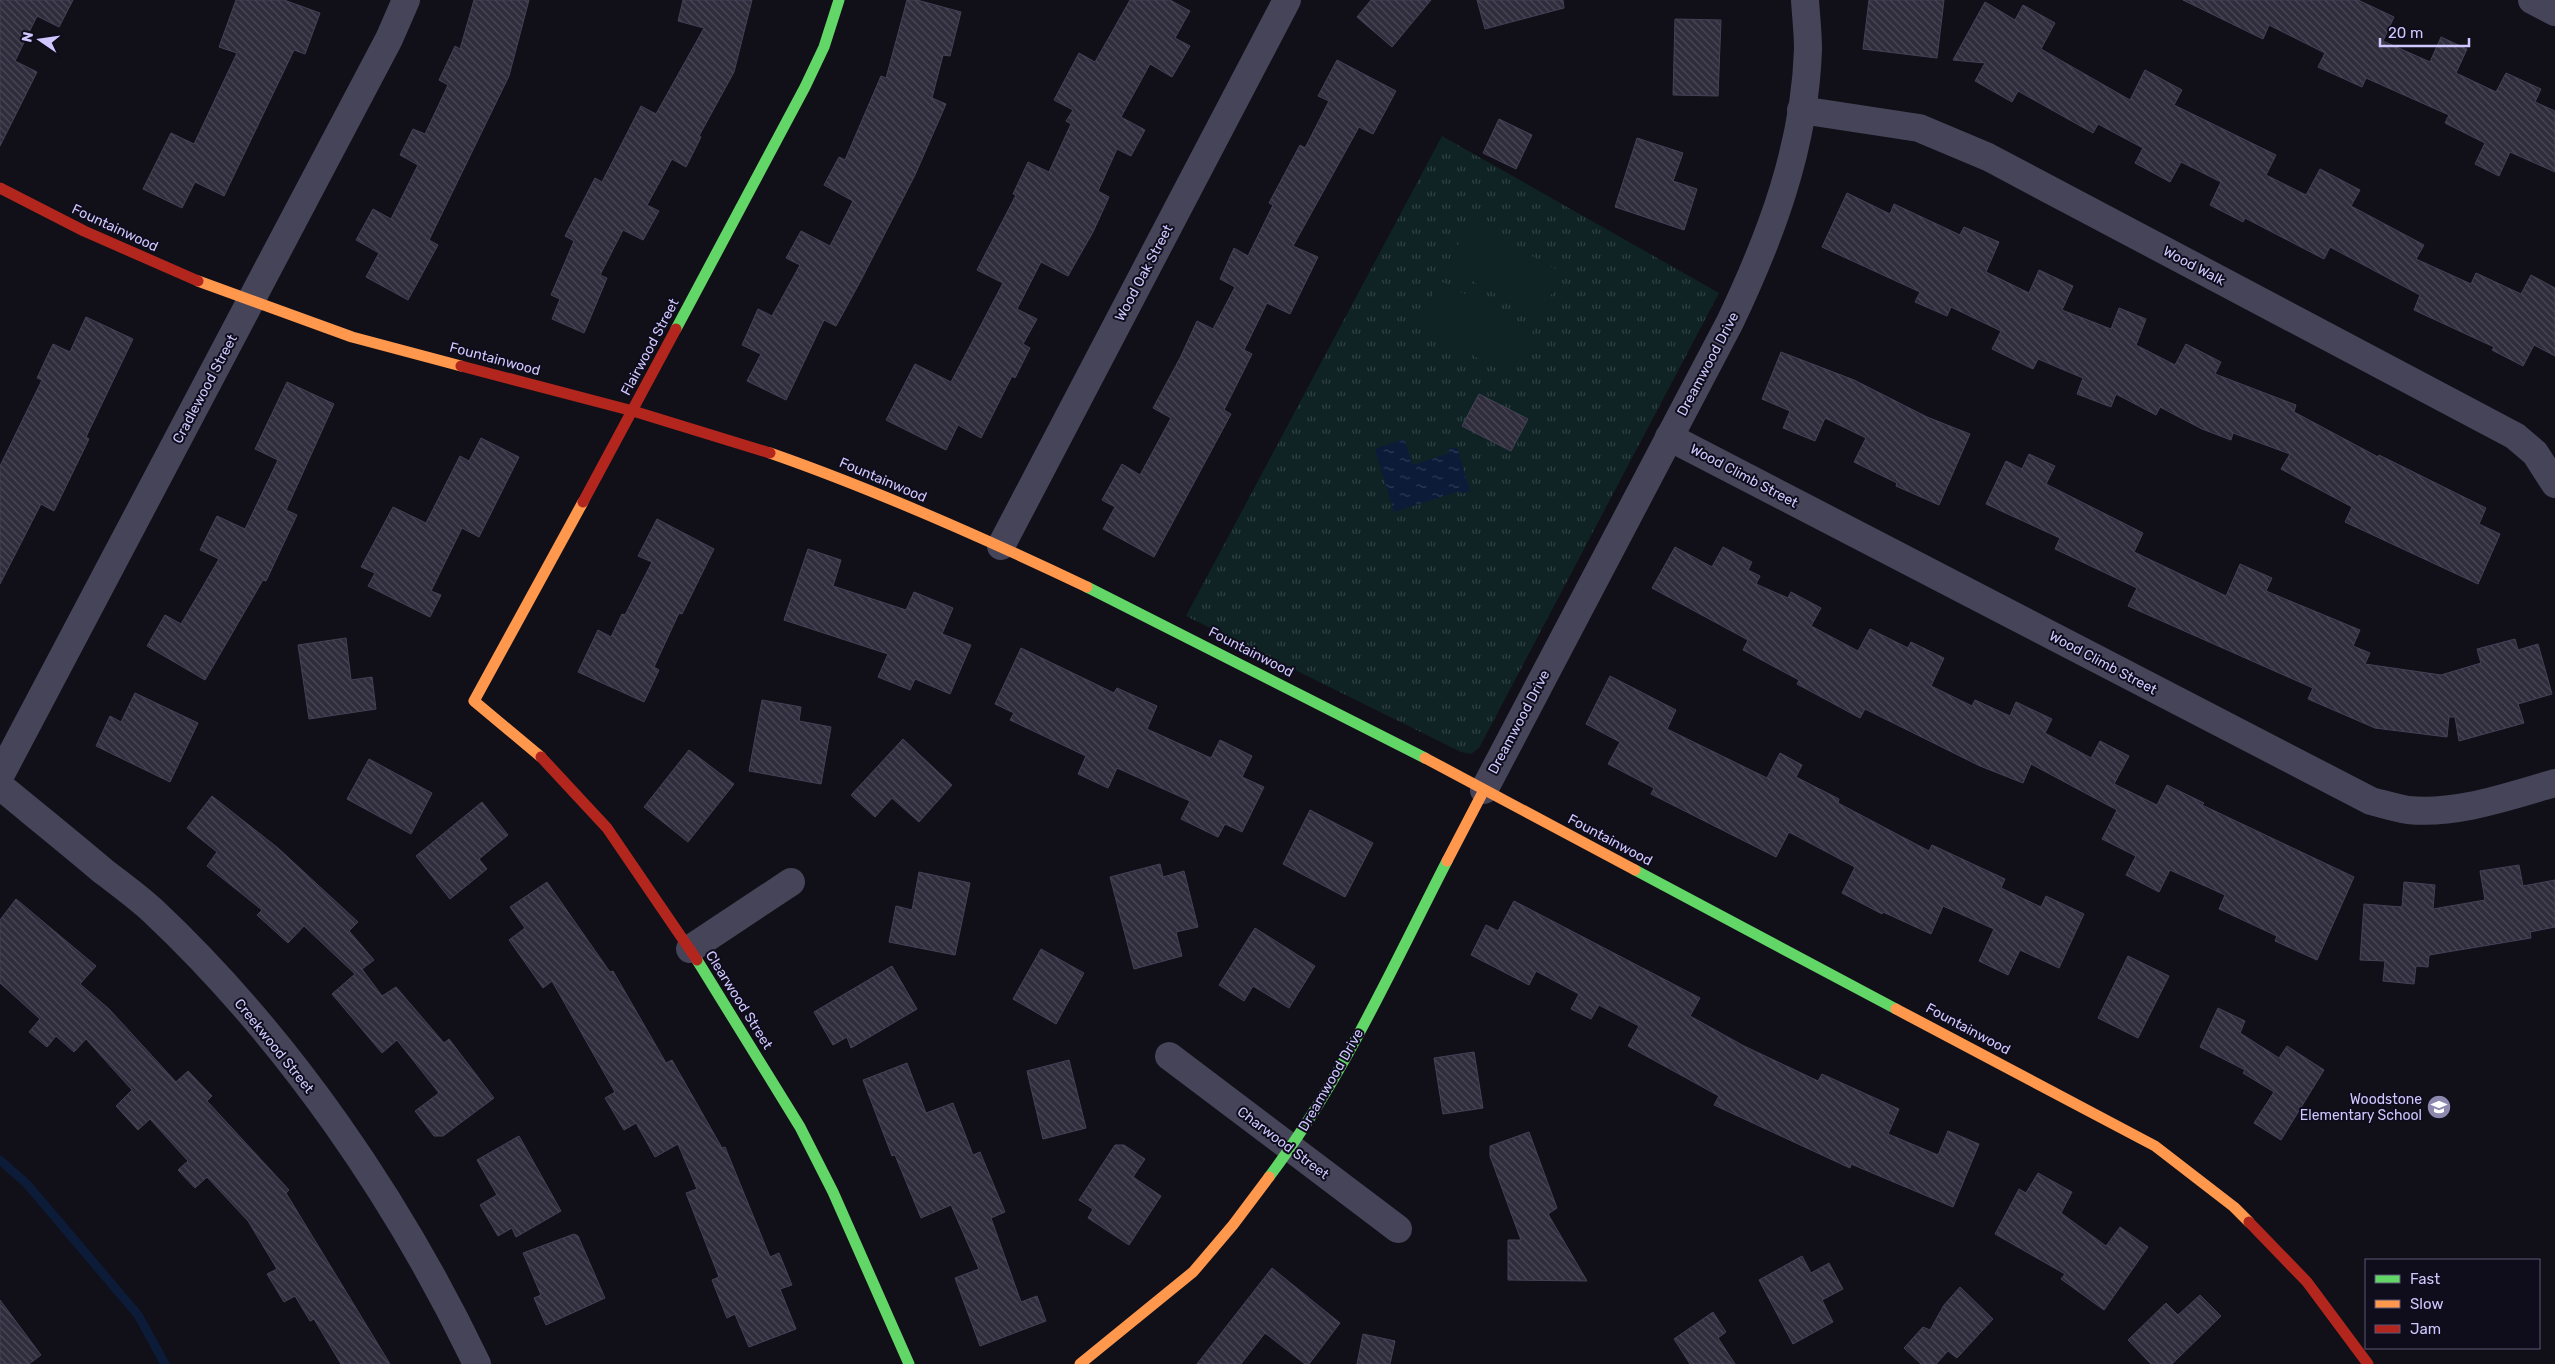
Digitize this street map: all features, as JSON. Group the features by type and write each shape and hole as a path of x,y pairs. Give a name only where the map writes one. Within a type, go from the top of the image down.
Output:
{"street":[{"name":"Cradlewood Street","path":"0,776 389,39 406,0"},
{"name":"Flairwood Street","path":"474,701 633,411 805,87 824,47 839,0"},
{"name":"Wood Oak Street","path":"1001,546 1287,0"},
{"name":"Dreamwood Drive","path":"1080,1364 1123,1332 1193,1272 1233,1226 1290,1150 1334,1080 1730,322 1760,259 1778,213 1801,110 1808,50 1805,0"},
{"path":"2532,0 2555,12"},
{"name":"Wood Walk","path":"1801,110 1919,128 1988,157 2515,436 2535,453 2555,484"},
{"name":"Fountainwood","path":"0,188 84,231 163,266 352,337 633,411 746,445 832,475 1001,546 1304,695 2156,1146 2234,1207 2301,1275 2368,1364"},
{"name":"Wood Climb Street","path":"1669,437 2371,801 2408,810 2440,810 2492,801 2555,783"},
{"name":"Clearwood Street","path":"474,701 505,725 555,770 600,821 690,949 800,1127 833,1192 909,1364"},
{"name":"Creekwood Street","path":"0,786 153,911 218,978 307,1083 413,1240 449,1306 477,1364"},
{"path":"690,949 791,882"},
{"name":"Charwood Street","path":"1169,1056 1290,1150 1398,1229"}],"green space":[{"path":"1442,136 1719,293 1479,748 1471,754 1461,752 1186,616"},
{"path":"1470,223 1563,273 1539,317 1446,267"},
{"path":"1440,281 1533,330 1509,375 1417,325"}],"water":[{"path":"1404,439 1413,465 1449,453 1448,449 1457,447 1470,491 1462,494 1460,491 1394,512 1375,449"}],"building":[{"path":"0,0 73,0 59,27 37,16 15,61 37,72 0,146"},
{"path":"236,0 284,0 320,13 305,54 294,50 224,196 195,182 182,208 143,189 171,133 194,144 237,53 219,47"},
{"path":"474,0 529,0 509,76 429,240 438,245 408,300 366,277 379,253 356,240 373,209 391,219 418,165 400,155 413,129 425,134 448,85 439,80 455,46 460,49"},
{"path":"683,0 752,0 734,72 699,136 701,137 686,167 672,159 647,205 659,211 643,240 623,230 600,275 607,278 584,333 552,319 560,299 551,295 574,241 565,236 595,178 602,182 641,106 656,114 704,28 678,21"},
{"path":"907,0 917,0 961,12 950,56 943,55 932,98 946,104 915,175 860,282 836,326 824,320 786,400 747,381 761,354 742,345 758,309 772,316 800,265 786,258 801,231 830,246 853,201 824,185 839,157 845,160 881,76 886,78"},
{"path":"1130,0 1170,0 1190,11 1175,38 1190,46 1172,77 1150,64 1121,117 1145,130 1131,156 1117,149 1098,191 1109,197 1093,232 1068,276 1041,262 1017,309 1037,319 1023,344 1030,348 1015,378 1012,376 981,438 958,425 946,450 886,420 915,364 951,382 1003,283 977,270 1016,195 1013,194 1028,162 1049,172 1071,124 1066,121 1073,110 1054,100 1079,53 1095,62"},
{"path":"1371,0 1431,0 1392,47 1357,17"},
{"path":"1477,0 1563,0 1564,8 1485,29"},
{"path":"1869,0 1944,0 1937,58 1863,49"},
{"path":"2183,0 2358,0 2394,17 2383,41 2430,62 2441,37 2467,49 2456,73 2496,92 2506,73 2541,89 2535,102 2555,111 2555,172 2510,152 2499,176 2475,164 2485,143 2445,123 2449,115 2366,78 2362,87 2318,67 2325,53 2269,25 2263,39"},
{"path":"1985,2 2015,20 2023,5 2055,23 2041,49 2130,100 2145,70 2182,90 2174,105 2276,155 2266,175 2306,195 2320,169 2360,190 2351,206 2424,245 2416,259 2471,284 2476,273 2521,294 2531,275 2555,288 2555,356 2534,345 2523,366 2492,350 2494,347 2414,310 2420,295 2330,247 2324,259 2245,218 2243,222 2210,205 2221,182 2181,162 2170,182 2135,163 2143,148 2098,124 2093,133 2018,91 2012,102 1975,81 1985,63 1953,60"},
{"path":"1675,19 1721,20 1718,96 1673,95"},
{"path":"1337,60 1396,91 1373,134 1359,127 1293,246 1318,257 1290,314 1267,303 1244,350 1252,354 1224,410 1231,414 1154,557 1103,529 1115,507 1102,500 1122,464 1140,475 1171,418 1153,408 1180,358 1197,321 1213,329 1235,287 1220,279 1234,248 1248,256 1273,205 1269,203 1300,145 1305,148 1329,101 1318,96"},
{"path":"1499,119 1532,135 1516,169 1483,153"},
{"path":"1637,138 1683,153 1673,181 1697,189 1684,230 1615,207"},
{"path":"1847,193 1890,214 1894,204 1960,235 1964,227 1999,242 1986,272 2029,293 2039,270 2073,286 2062,310 2111,329 2119,308 2146,319 2136,345 2175,365 2186,344 2221,362 2215,374 2296,405 2294,412 2378,457 2379,455 2486,508 2479,524 2500,534 2478,584 2345,522 2352,507 2281,469 2290,454 2233,433 2231,440 2202,429 2160,407 2156,415 2116,394 2111,407 2077,394 2083,378 2038,359 2033,369 1992,349 2001,331 1951,307 1947,316 1915,302 1920,292 1822,247"},
{"path":"86,317 133,339 86,437 89,439 54,511 41,504 0,584 0,466 42,380 37,378 53,344 70,352"},
{"path":"1781,352 1854,380 1927,417 1970,434 1939,505 1896,486 1897,483 1854,462 1866,438 1825,418 1815,441 1783,428 1790,411 1762,399"},
{"path":"287,382 334,404 286,510 297,515 266,581 263,580 205,680 147,646 165,615 181,624 219,559 200,550 217,516 245,529 278,460 255,449"},
{"path":"1479,394 1528,419 1511,451 1462,426"},
{"path":"481,438 519,457 479,537 462,528 431,591 441,595 430,617 368,586 375,573 361,567 393,507 426,523 460,456 469,461"},
{"path":"2029,454 2055,466 2046,484 2143,533 2134,552 2226,596 2240,564 2272,578 2266,591 2360,630 2353,646 2370,653 2365,664 2441,675 2481,663 2477,649 2515,639 2518,650 2538,644 2552,694 2518,704 2524,723 2459,741 2455,717 2449,717 2447,737 2375,728 2308,699 2313,688 2128,606 2137,588 2055,549 2060,538 1986,504 2006,461 2022,469"},
{"path":"657,519 714,549 682,614 679,613 654,667 659,670 644,702 578,672 598,630 611,637 622,614 625,615 652,562 638,556"},
{"path":"1675,547 1712,567 1723,547 1752,562 1748,570 1760,576 1756,584 1788,598 1791,592 1821,608 1811,626 1858,651 1870,629 1908,648 1911,642 1944,658 1931,686 1972,706 1975,700 2010,716 2016,702 2052,719 2045,733 2091,758 2100,741 2129,756 2114,784 2157,805 2167,785 2204,803 2202,805 2354,877 2317,960 2275,941 2277,936 2219,909 2225,895 2170,870 2159,892 2126,875 2136,856 2102,839 2117,810 2031,764 2023,783 1980,766 1865,709 1860,718 1797,684 1799,680 1743,650 1748,640 1652,588"},
{"path":"808,549 841,560 833,586 906,610 914,592 953,608 942,634 971,645 950,694 915,679 910,690 878,677 888,654 784,620"},
{"path":"346,638 351,680 372,677 376,709 309,719 298,645"},
{"path":"1021,648 1114,693 1117,688 1157,706 1147,729 1211,758 1220,740 1252,756 1242,777 1264,787 1242,832 1225,824 1218,837 1181,819 1190,801 1117,768 1108,788 1078,774 1086,756 1010,720 1014,713 995,704"},
{"path":"1610,676 1676,710 1667,729 1767,778 1780,753 1802,765 1796,777 1839,799 1838,803 1929,851 1932,845 2005,879 2001,888 2041,907 2046,896 2084,914 2059,968 2020,950 2008,975 1979,961 1994,929 1943,906 1931,934 1883,912 1882,914 1842,893 1855,867 1789,832 1776,857 1651,794 1654,788 1608,764 1620,742 1586,724"},
{"path":"135,693 198,723 170,782 96,746 110,716 121,722"},
{"path":"762,700 801,707 799,721 831,727 821,784 749,771"},
{"path":"903,739 952,785 919,822 892,798 875,817 851,795"},
{"path":"689,750 734,784 688,842 644,807"},
{"path":"369,759 432,793 411,834 347,799"},
{"path":"212,796 278,848 358,922 349,931 374,960 362,969 382,996 396,987 444,1043 449,1039 494,1098 443,1136 434,1136 415,1111 439,1093 397,1040 382,1053 332,994 355,974 304,926 288,943 257,915 262,910 207,866 217,852 187,828"},
{"path":"482,802 508,835 479,859 487,869 450,899 416,856"},
{"path":"1310,810 1373,843 1345,897 1283,864"},
{"path":"1160,864 1163,877 1184,871 1198,927 1176,932 1182,956 1134,969 1110,877"},
{"path":"2519,865 2523,886 2555,880 2555,927 2530,932 2531,938 2429,955 2428,967 2416,966 2414,984 2383,981 2385,961 2360,960 2364,904 2402,907 2404,882 2435,885 2433,909 2485,900 2480,871"},
{"path":"919,872 970,883 955,955 889,942 896,906 912,910"},
{"path":"547,882 610,972 613,971 666,1063 672,1060 722,1148 725,1147 770,1257 779,1253 792,1285 780,1289 796,1329 749,1347 735,1314 727,1318 712,1280 719,1277 686,1193 697,1189 678,1144 655,1157 636,1123 624,1130 605,1098 615,1092 552,981 543,988 509,940 525,928 510,907"},
{"path":"16,899 96,966 80,984 109,1009 176,1082 188,1071 212,1096 207,1101 289,1190 286,1193 390,1364 341,1364 314,1319 310,1321 295,1296 284,1302 267,1274 277,1269 248,1221 207,1177 195,1188 178,1170 188,1161 150,1119 138,1130 116,1106 132,1090 86,1039 74,1052 56,1036 47,1047 29,1032 40,1019 0,983 0,920"},
{"path":"1514,901 1700,998 1690,1016 1744,1046 1818,1081 1822,1074 1899,1109 1888,1134 1938,1155 1948,1131 1979,1144 1953,1207 1851,1164 1850,1168 1714,1105 1719,1096 1628,1046 1639,1026 1599,1005 1591,1019 1571,1009 1579,994 1536,971 1529,985 1471,955 1486,925 1498,931"},
{"path":"1255,928 1315,966 1289,1008 1253,986 1244,1001 1219,985"},
{"path":"1041,949 1084,973 1056,1024 1013,999"},
{"path":"2128,956 2169,976 2138,1038 2098,1018"},
{"path":"892,966 917,1009 851,1048 847,1037 833,1045 814,1012"},
{"path":"2218,1008 2245,1021 2240,1033 2279,1058 2287,1046 2324,1070 2281,1140 2254,1123 2274,1092 2243,1073 2245,1070 2200,1047"},
{"path":"1474,1052 1483,1108 1443,1114 1434,1058"},
{"path":"1069,1060 1086,1128 1043,1139 1027,1071"},
{"path":"907,1063 926,1113 953,1103 973,1155 980,1152 1005,1212 991,1218 1021,1302 1037,1296 1046,1321 980,1346 955,1278 979,1269 951,1205 921,1218 895,1155 892,1156 863,1080"},
{"path":"1529,1132 1557,1208 1548,1214 1587,1281 1508,1280 1508,1240 1521,1240 1490,1156 1490,1146"},
{"path":"519,1136 561,1211 516,1237 512,1228 498,1236 480,1205 497,1195 477,1160"},
{"path":"1115,1145 1124,1145 1145,1159 1133,1177 1161,1196 1129,1245 1088,1218 1093,1209 1079,1200"},
{"path":"2038,1173 2072,1192 2061,1213 2106,1246 2120,1227 2148,1247 2104,1310 2061,1279 2065,1274 1995,1234 2019,1189 2026,1193"},
{"path":"574,1234 578,1236 605,1298 546,1325 534,1298 541,1295 523,1253"},
{"path":"1802,1256 1811,1273 1829,1263 1843,1289 1822,1300 1833,1322 1793,1344 1759,1280"},
{"path":"1272,1268 1340,1323 1309,1364 1305,1364 1265,1333 1241,1364 1197,1364"},
{"path":"1960,1287 1993,1319 1957,1358 1948,1351 1936,1364 1921,1364 1904,1348 1923,1327 1930,1330 1944,1305"},
{"path":"2200,1295 2221,1316 2172,1364 2151,1364 2128,1340 2166,1303 2178,1315"},
{"path":"0,1300 41,1355 29,1364 0,1364"},
{"path":"1713,1312 1726,1332 1718,1338 1735,1364 1690,1364 1674,1339"},
{"path":"1363,1334 1395,1341 1390,1364 1357,1364"}],"waterway":[{"path":"0,1160 27,1184 138,1315 165,1364"}],"traffic: fast":[{"path":"676,329 805,87 824,47 839,0"},
{"path":"1087,587 1425,758"},
{"path":"1269,1177 1320,1102 1343,1063 1447,861"},
{"path":"1635,870 1896,1009"},
{"path":"697,960 800,1127 833,1192 909,1364"}],"traffic: slow":[{"path":"198,281 352,337 461,366"},
{"path":"770,453 851,483 931,516 1087,587"},
{"path":"541,757 474,701 583,502"},
{"path":"1425,758 1635,870"},
{"path":"1447,861 1484,790"},
{"path":"1896,1009 2155,1146 2234,1207 2249,1222"},
{"path":"1080,1364 1193,1272 1233,1225 1269,1177"}],"traffic: jam":[{"path":"0,188 84,231 198,281"},
{"path":"583,502 676,329"},
{"path":"461,366 633,411 770,453"},
{"path":"541,757 607,828 697,960"},
{"path":"2249,1222 2307,1282 2368,1364"}],"place":[{"name":"Woodstone Elementary School","path":"2439,1107"}]}
